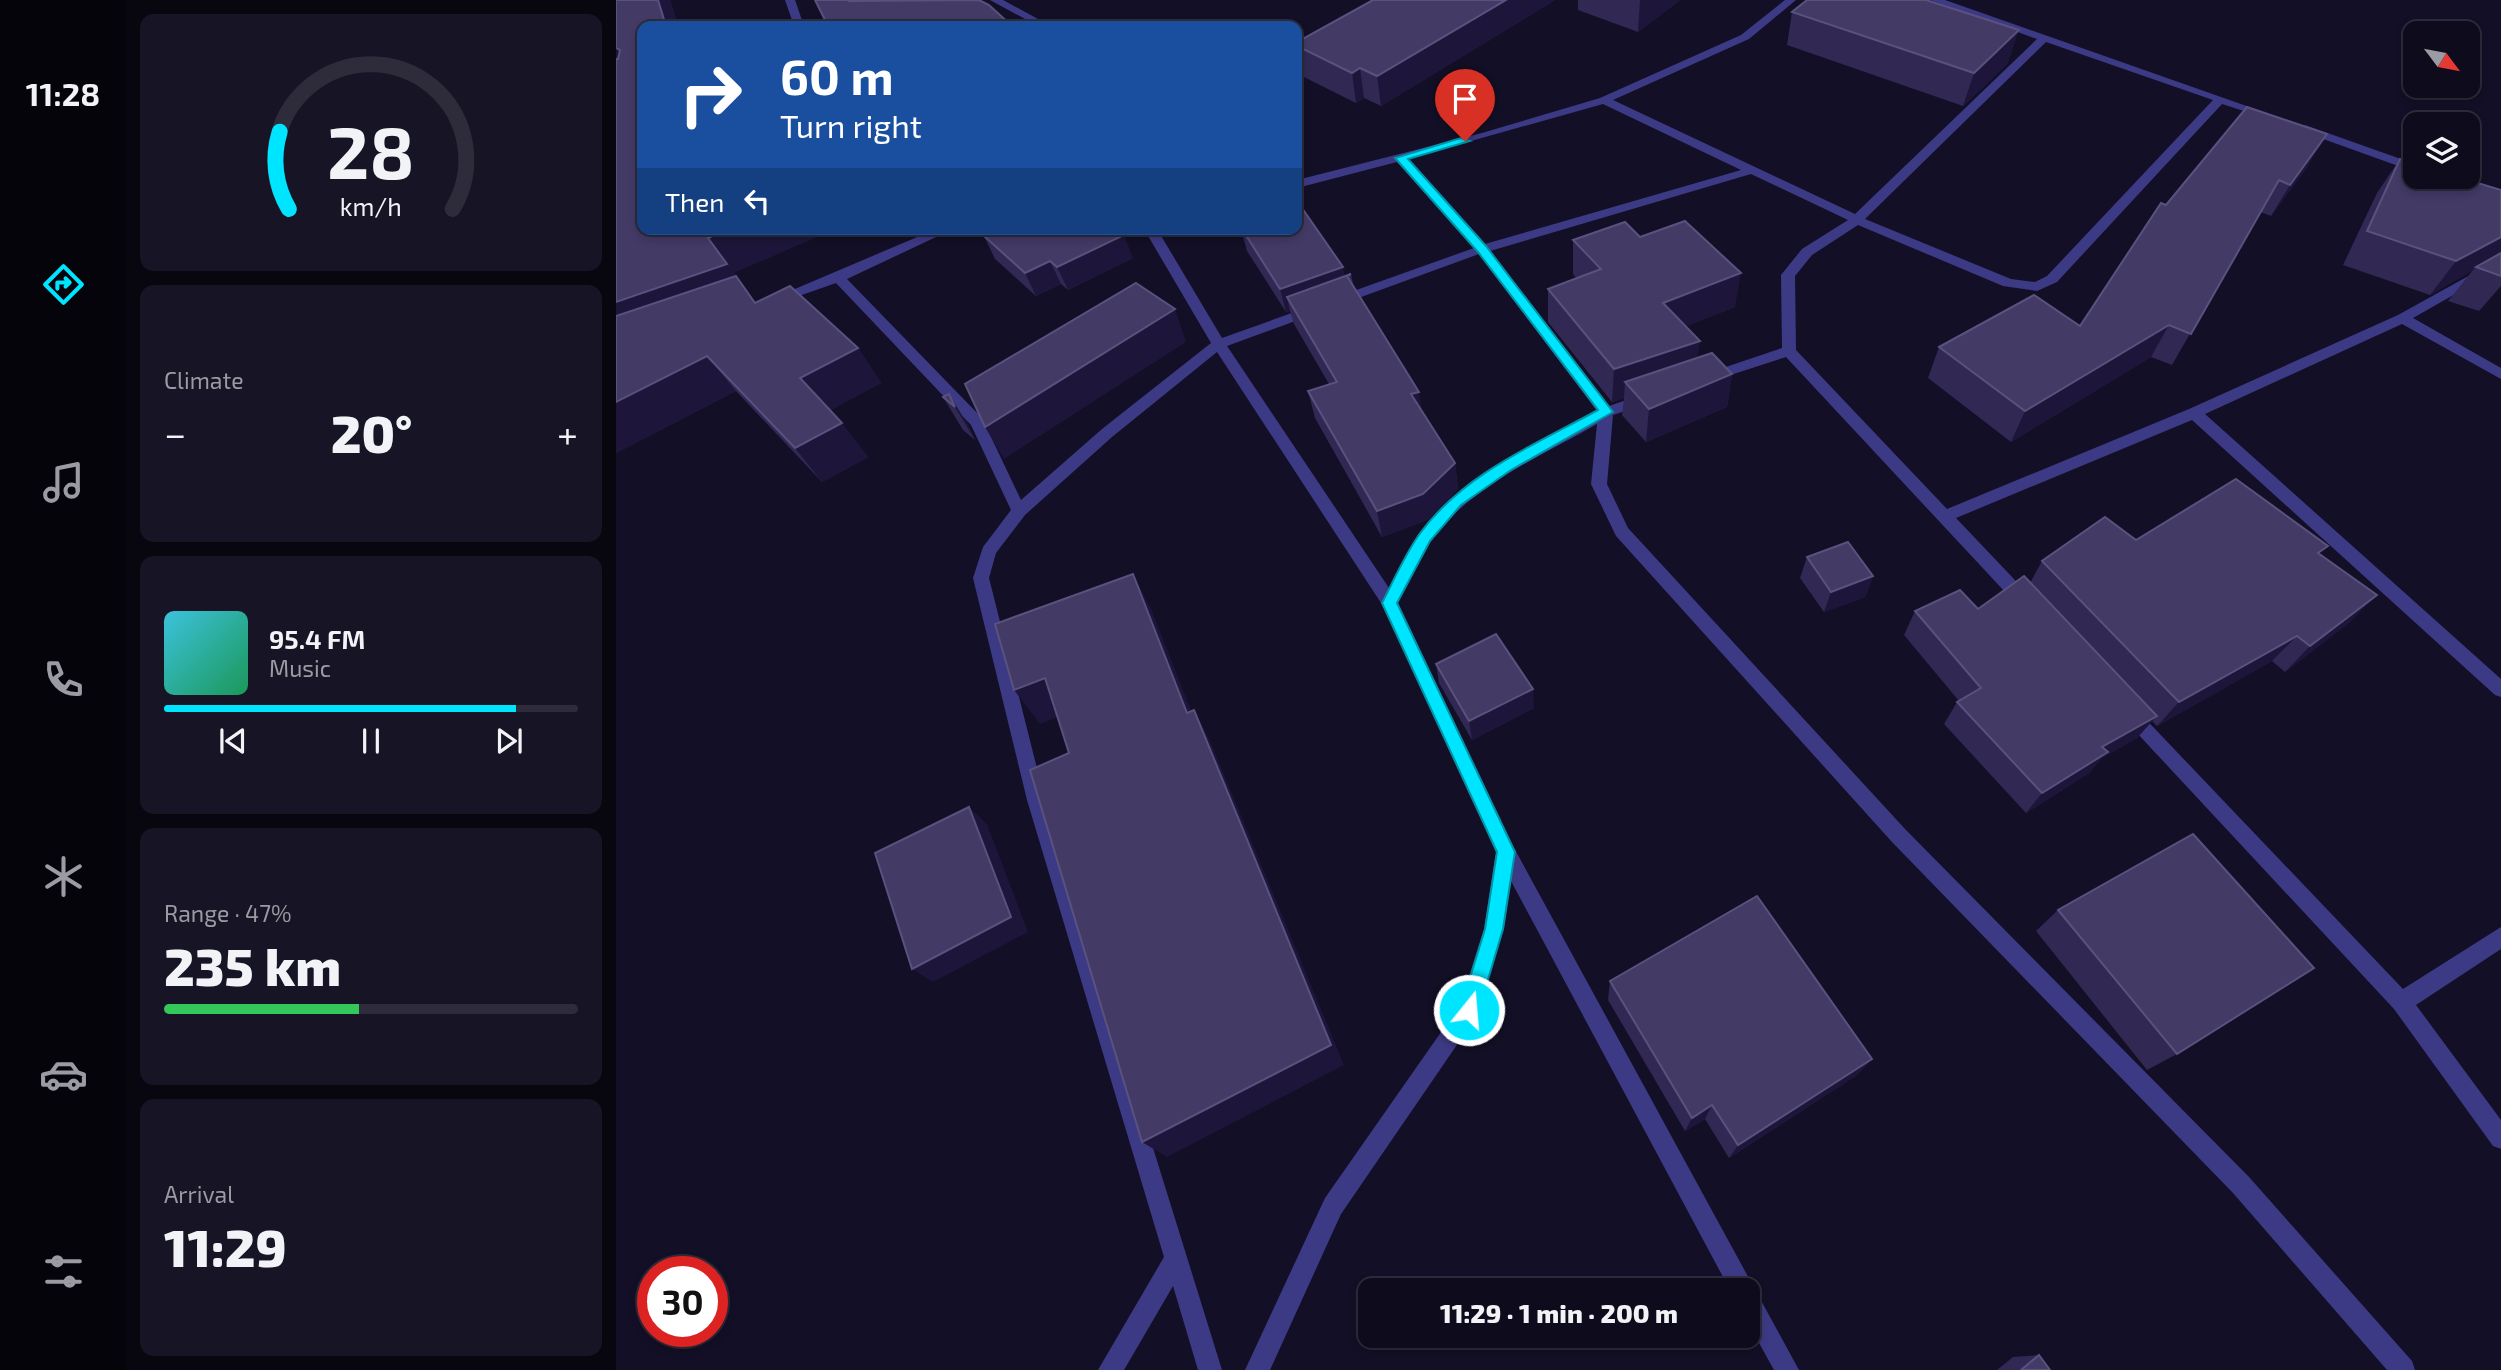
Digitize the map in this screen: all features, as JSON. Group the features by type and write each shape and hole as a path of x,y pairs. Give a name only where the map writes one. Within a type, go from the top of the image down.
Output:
{"street":[{"path":"790,0 797,21"},
{"path":"995,0 1036,21"},
{"path":"1302,183 1604,100 1745,37 1791,0"},
{"path":"1935,0 2285,122"},
{"path":"2040,617 1789,351 1788,275 1807,252 1857,220 2045,37"},
{"path":"1604,100 1857,220 2008,283 2037,287 2053,279 2220,99"},
{"path":"2298,127 2403,164"},
{"path":"1400,158 1482,249 1606,412 1599,484 1622,532 1899,836 2241,1185 2403,1370"},
{"path":"1210,1370 1036,800 981,578 989,551 1019,511 1107,433 1219,344 1482,249 1749,171"},
{"path":"759,306 838,278 934,235"},
{"path":"1154,235 1219,344 1390,603 1506,852 1737,1278"},
{"path":"1945,516 2194,413 2403,318 2501,262"},
{"path":"838,278 977,422 1019,511"},
{"path":"2403,318 2501,374"},
{"path":"1698,381 1789,351"},
{"path":"1390,603 1425,537 1456,501 1506,466 1606,412 1658,394"},
{"path":"2194,413 2501,690"},
{"path":"2116,698 2400,1002 2501,1138"},
{"path":"1258,1370 1333,1206 1469,1010 1494,929 1506,852"},
{"path":"2400,1002 2501,937"},
{"path":"1110,1370 1176,1258"},
{"path":"1760,1321 1787,1370"}],"building":[{"path":"616,0 658,0 664,21 637,21 637,235 715,235 708,238 727,264 616,302 616,59 620,50 616,48"},
{"path":"815,0 979,0 1007,21 826,21"},
{"path":"1373,0 1506,0 1377,76 1360,68 1352,73 1302,48 1302,39"},
{"path":"1807,0 1926,0 2019,30 1974,73 1792,12"},
{"path":"2247,107 2327,134 2290,185 2279,180 2191,334 2169,325 2025,411 1939,347 2034,295 2080,326 2161,203 2166,205"},
{"path":"2400,159 2403,160 2403,189 2480,189 2480,184 2501,190 2501,237 2456,261 2367,231"},
{"path":"1302,208 1343,267 1280,289 1246,235 1302,235"},
{"path":"1685,221 1741,273 1663,303 1700,341 1614,369 1548,289 1601,269 1573,240 1625,222 1640,237"},
{"path":"1124,235 1057,267 1050,261 1025,273 984,236"},
{"path":"2501,253 2501,276 2476,267"},
{"path":"1351,274 1347,276 1419,392 1411,394 1455,463 1423,494 1377,511 1308,391 1337,382 1287,297"},
{"path":"736,276 755,303 790,286 858,348 800,378 842,423 795,448 707,356 616,402 616,316"},
{"path":"1136,283 1175,309 985,427 965,384"},
{"path":"1712,353 1732,374 1649,409 1625,382"},
{"path":"949,394 955,407 943,397"},
{"path":"2236,479 2328,546 2318,553 2377,595 2310,646 2297,636 2179,702 2042,561 2105,517 2136,540"},
{"path":"1848,542 1873,576 1831,592 1807,557"},
{"path":"1133,574 1187,713 1194,710 1331,1045 1142,1142 1030,770 1069,753 1045,678 1014,690 995,624"},
{"path":"2024,576 2157,716 2102,747 2108,752 2042,793 1957,702 1981,688 1915,611 1960,590 1978,609"},
{"path":"1496,634 1533,689 1469,721 1436,664"},
{"path":"969,807 1011,917 912,969 875,853"},
{"path":"2193,834 2314,968 2177,1054 2058,910"},
{"path":"1757,896 1872,1059 1738,1145 1712,1105 1692,1118 1610,981"},
{"path":"2039,1355 2050,1370 2021,1370"}],"route":[{"path":"1465,141 1400,158 1482,249 1606,412 1506,466 1456,501 1425,537 1390,603 1506,852 1494,929 1469,1010"}]}
